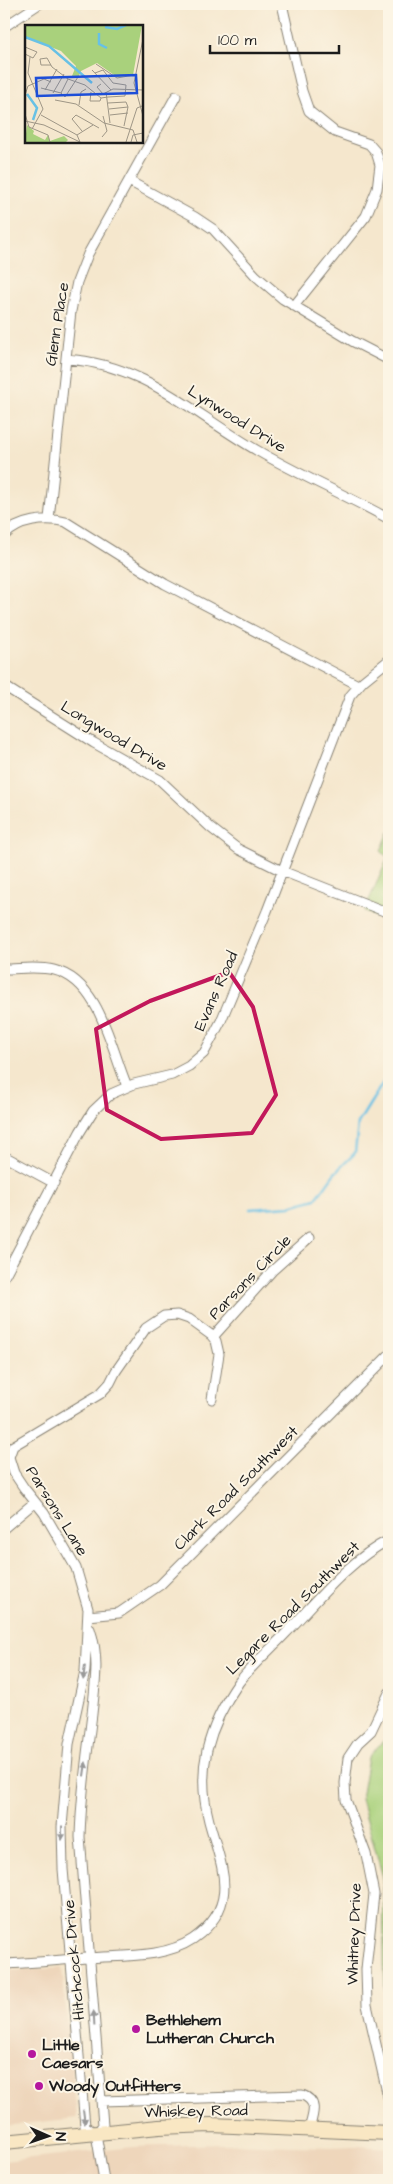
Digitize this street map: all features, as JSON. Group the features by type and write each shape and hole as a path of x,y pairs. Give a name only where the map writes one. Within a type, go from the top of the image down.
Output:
{"main road":[{"name":"Whiskey Road","path":"4,2142 159,2127 211,2125 389,2133"}],"street":[{"path":"4,28 39,4"},
{"path":"282,4 302,91 309,111 335,132 369,144 376,152 380,165 377,190 366,216 294,306"},
{"name":"Glenn Place","path":"49,520 74,296 82,267 176,96"},
{"path":"129,181 209,226 221,236 256,276 294,306 352,341 389,360"},
{"name":"Lynwood Drive","path":"66,359 98,362 143,378 259,452 389,519"},
{"path":"4,536 24,524 49,520 66,522 165,584 358,685"},
{"name":"Evans Road","path":"4,1277 80,1132 93,1112 111,1094 127,1086 172,1075 189,1066 204,1053 267,911 346,706 358,685 389,660"},
{"name":"Longwood Drive","path":"4,686 94,743 156,777 227,842 282,871 389,913"},
{"path":"4,970 54,970 69,976 81,985 93,1002 104,1024 127,1086"},
{"path":"4,1156 54,1183"},
{"name":"Parsons Circle","path":"213,1337 272,1271 310,1238"},
{"name":"Parsons Lane","path":"88,1620 85,1594 76,1568 44,1513 14,1473 9,1457 13,1446 106,1389 146,1328 156,1319 170,1315 183,1316 196,1323 213,1337"},
{"path":"212,1399 219,1354 213,1337"},
{"name":"Clark Road Southwest","path":"88,1620 119,1613 160,1585 389,1354"},
{"path":"4,1528 35,1502"},
{"name":"Legare Road Southwest","path":"88,1958 134,1955 176,1947 194,1938 216,1916 225,1892 224,1876 208,1820 204,1779 207,1750 215,1724 232,1694 251,1668 338,1579 370,1551 389,1540"},
{"name":"Hitchcock Drive","path":"88,1620 95,1643 96,1657 95,1683 82,1794 80,1837 88,1958 103,2125 96,2134 85,2126 63,1869 63,1790 69,1744 85,1671 88,1620"},
{"name":"Whitney Drive","path":"389,1693 371,1730 358,1743 348,1758 345,1783 346,1800 366,1854 374,1894 366,1969 366,2005 389,2101"},
{"path":"4,1964 88,1958"},
{"path":"101,2101 302,2095 309,2098 313,2103 314,2112 309,2129"},
{"path":"96,2134 104,2180"}],"highlighted area":[{"path":"229,972 253,1007 276,1095 252,1133 161,1139 107,1110 96,1029 150,1001"}],"shaded area":[{"path":"62,1968 77,2118 4,2126 4,1971"},
{"path":"223,2144 389,2148 389,2180 4,2180 4,2161 134,2147"}],"green space":[{"path":"389,832 389,923 364,911 388,858 381,851"},
{"path":"389,1735 389,2038 385,2016 383,1877 361,1799 368,1757"}],"waterway":[{"path":"250,1209 290,1206 316,1199 334,1174 355,1153 358,1123 389,1073"}],"place":[{"name":"Bethlehem Lutheran Church","path":"136,2029"},
{"name":"Little Caesars","path":"32,2054"},
{"name":"Woody Outfitters","path":"39,2086"}]}
